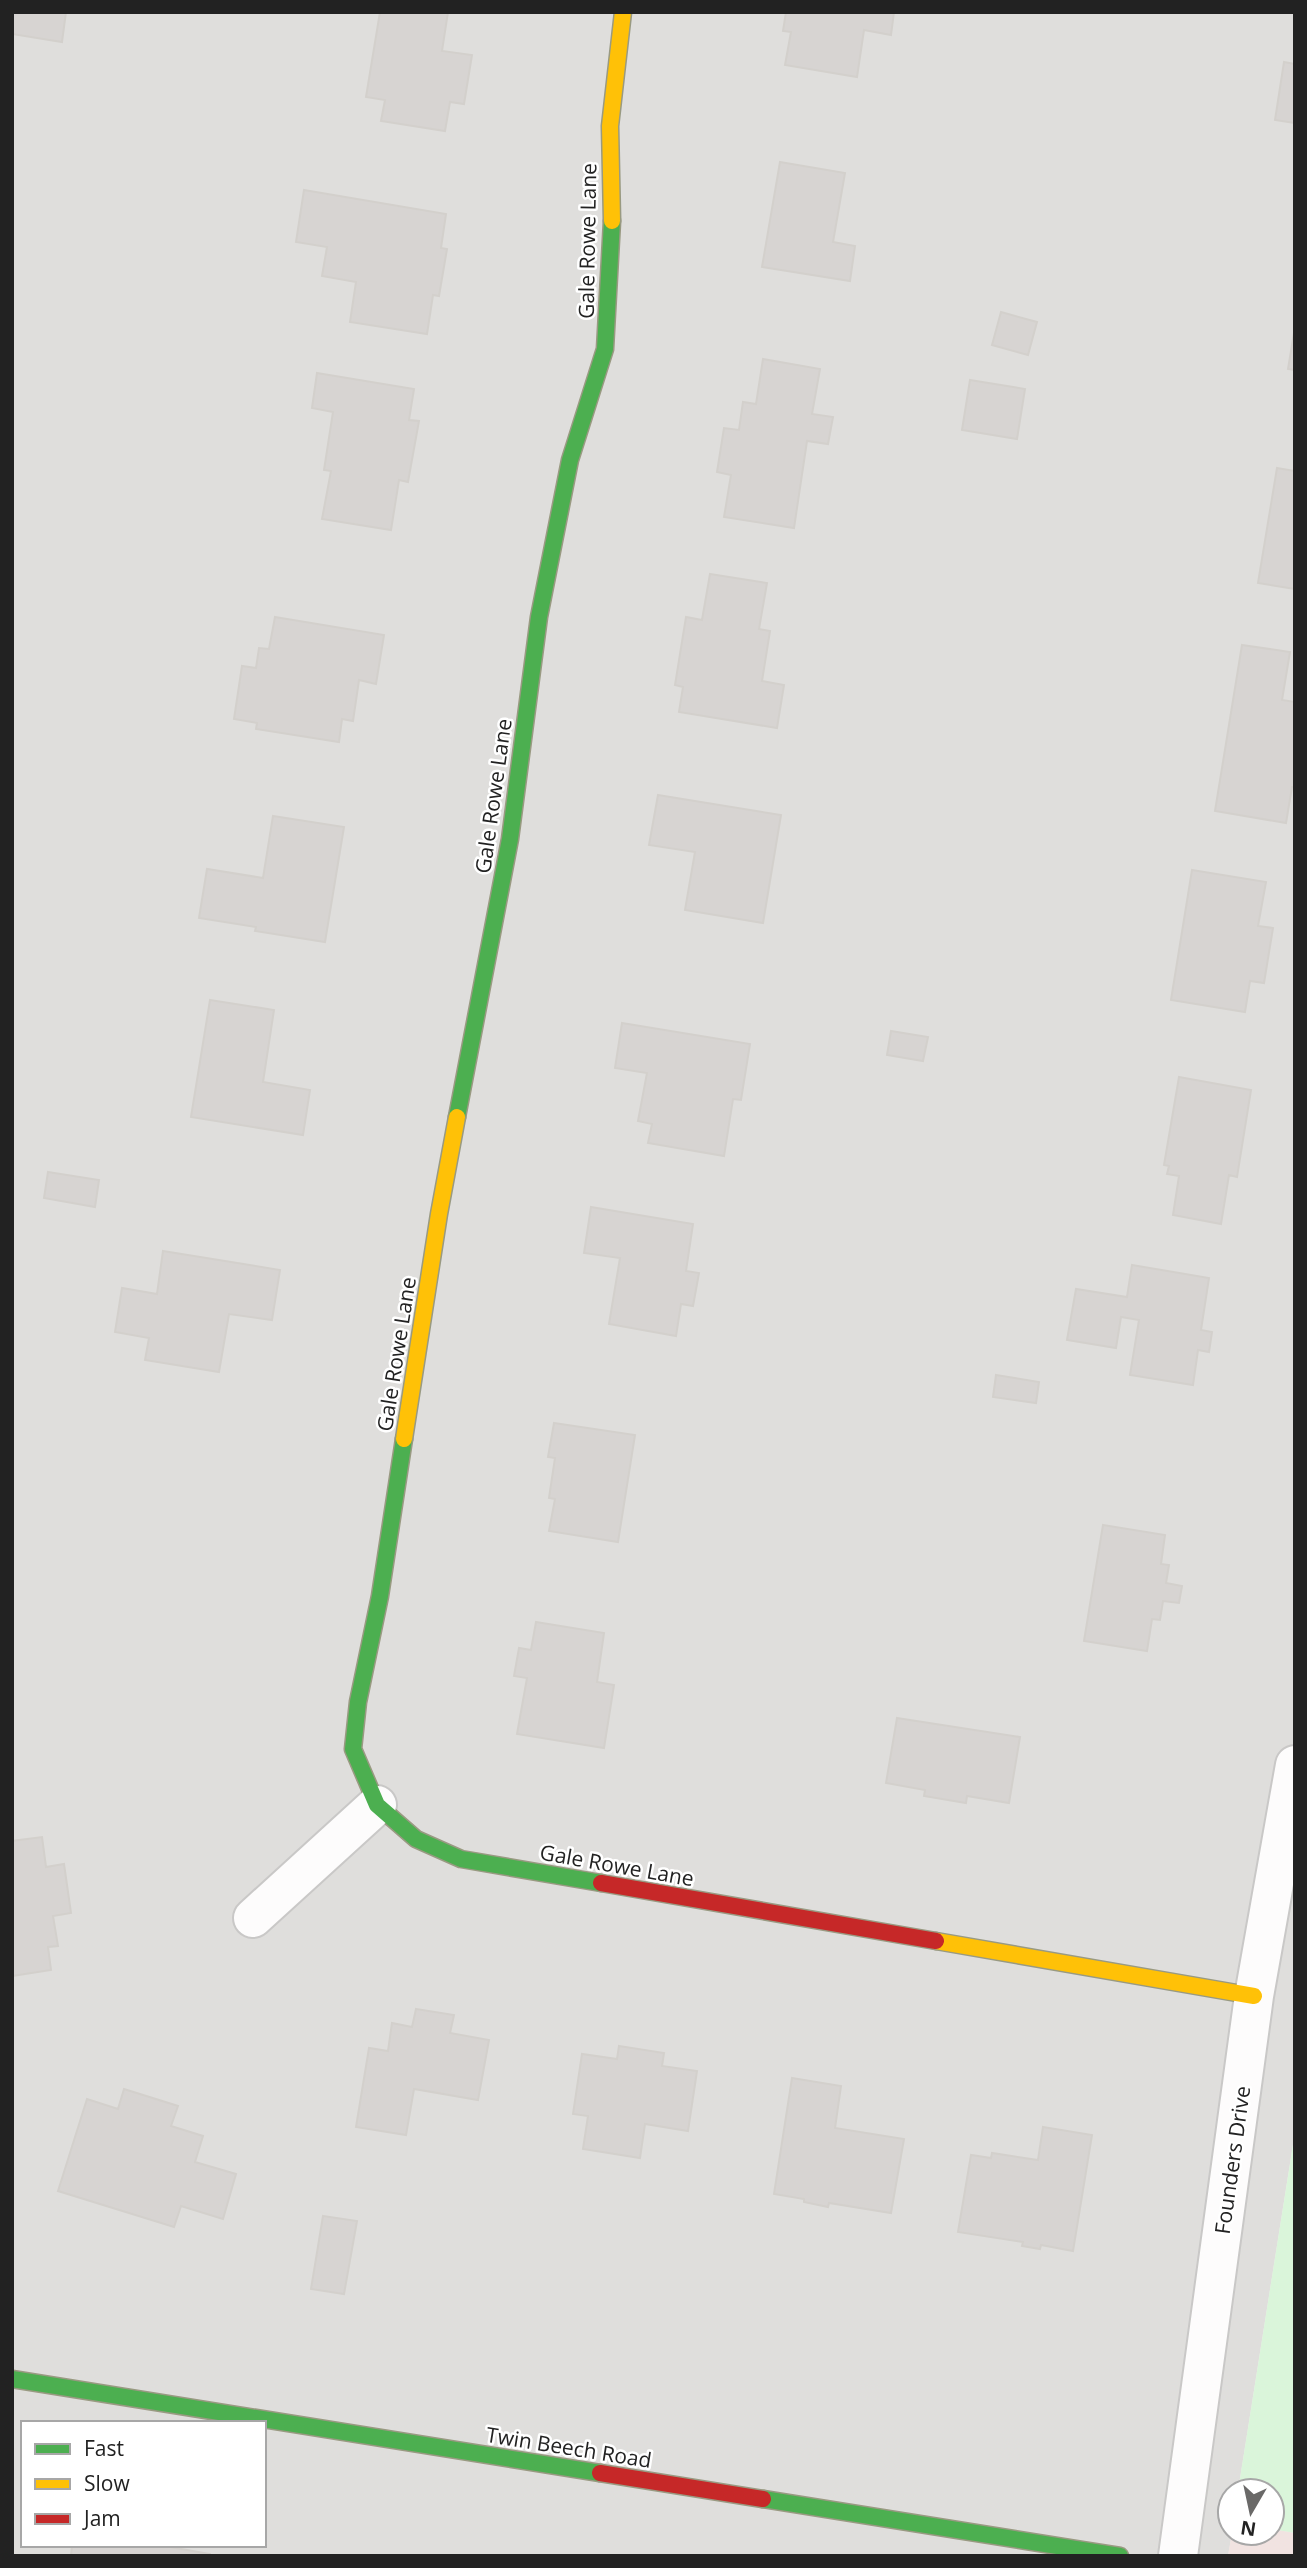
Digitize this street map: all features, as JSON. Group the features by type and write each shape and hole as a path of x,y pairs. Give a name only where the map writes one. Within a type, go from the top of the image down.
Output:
{"street":[{"name":"Gale Rowe Lane","path":"623,12 610,126 612,234 605,349 570,460 539,617 510,839 439,1214 380,1596 358,1702 353,1749 377,1805 416,1839 461,1859 1254,1996"},
{"name":"Founders Drive","path":"1178,2556 1254,1996 1295,1765"},
{"path":"253,1918 377,1805"},
{"name":"Twin Beech Road","path":"12,2379 1120,2556"}],"shaded area":[{"path":"12,12 1295,12 1295,2132 1240,2477 1216,2477 1216,2547 1230,2547 1228,2556 12,2556"},
{"path":"1286,2531 1295,2533 1295,2556 1228,2556 1230,2547 1286,2547"}],"green space":[{"path":"1295,2132 1295,2533 1286,2531 1286,2477 1240,2477"}],"building":[{"path":"12,12 66,12 62,42 12,34"},
{"path":"380,12 448,12 442,51 472,55 464,104 450,102 445,131 381,121 385,100 366,97"},
{"path":"786,12 894,12 891,35 864,30 857,77 785,65 791,32 783,31"},
{"path":"1284,62 1295,64 1295,123 1275,120"},
{"path":"780,162 845,173 833,242 855,246 850,281 762,267"},
{"path":"304,190 446,214 441,248 447,249 439,296 433,295 427,334 350,322 356,282 322,276 327,247 296,242"},
{"path":"1001,312 1037,322 1028,355 992,345"},
{"path":"1295,327 1295,370 1288,369"},
{"path":"763,359 820,369 812,414 833,417 828,444 807,441 794,528 724,517 731,475 717,472 724,428 739,430 743,402 756,404"},
{"path":"317,373 414,389 409,420 419,421 408,482 399,480 391,530 322,519 331,471 324,470 333,412 312,408"},
{"path":"970,380 1025,389 1017,439 962,430"},
{"path":"1277,468 1295,471 1295,589 1258,583"},
{"path":"710,574 767,583 759,629 770,631 762,681 784,685 777,728 679,712 683,687 675,685 686,617 702,620"},
{"path":"275,617 384,635 376,684 359,680 353,721 342,719 339,742 256,729 257,723 234,719 242,666 256,668 259,648 269,649"},
{"path":"1242,645 1290,652 1282,700 1295,702 1295,787 1292,787 1286,823 1215,811"},
{"path":"658,795 781,815 763,923 685,910 695,852 649,845"},
{"path":"273,816 344,827 325,942 255,931 256,927 199,918 207,869 263,878"},
{"path":"1192,870 1266,882 1258,926 1273,928 1264,983 1250,981 1245,1012 1171,1000"},
{"path":"210,1000 274,1010 263,1082 310,1090 303,1135 191,1117"},
{"path":"622,1023 750,1044 741,1100 733,1099 724,1156 648,1143 652,1124 638,1121 647,1073 615,1068"},
{"path":"891,1031 928,1037 923,1061 887,1055"},
{"path":"1179,1077 1251,1090 1237,1177 1229,1175 1221,1224 1173,1215 1179,1176 1167,1174 1169,1166 1164,1165"},
{"path":"48,1172 99,1180 95,1207 44,1198"},
{"path":"591,1207 693,1224 686,1271 699,1273 693,1306 681,1304 676,1336 609,1324 620,1258 584,1253"},
{"path":"163,1251 280,1270 272,1320 229,1314 219,1372 145,1360 149,1338 115,1332 122,1288 157,1294"},
{"path":"1132,1265 1209,1278 1201,1330 1212,1332 1209,1352 1198,1350 1193,1385 1130,1375 1139,1320 1121,1317 1116,1348 1067,1340 1076,1289 1127,1297"},
{"path":"996,1375 1039,1382 1036,1403 993,1397"},
{"path":"554,1423 635,1435 618,1542 549,1531 555,1499 549,1498 555,1458 548,1457"},
{"path":"1103,1525 1165,1535 1161,1564 1169,1565 1166,1583 1182,1586 1179,1603 1163,1601 1160,1620 1152,1619 1147,1651 1084,1641"},
{"path":"536,1622 604,1633 597,1682 614,1685 604,1748 517,1734 527,1678 514,1676 519,1648 531,1650"},
{"path":"897,1718 1020,1737 1009,1803 967,1796 966,1803 924,1796 925,1790 886,1783"},
{"path":"42,1837 46,1867 64,1864 71,1913 53,1916 58,1946 48,1947 51,1970 12,1976 12,1841"},
{"path":"416,2009 454,2015 450,2033 489,2040 478,2100 414,2089 406,2135 356,2127 369,2048 388,2051 392,2023 412,2027"},
{"path":"619,2046 664,2053 662,2066 697,2071 688,2131 645,2124 640,2158 583,2149 588,2116 573,2114 582,2054 617,2059"},
{"path":"792,2078 841,2086 835,2128 904,2139 891,2213 829,2203 828,2207 804,2202 804,2199 774,2194"},
{"path":"124,2089 178,2106 171,2126 203,2136 195,2162 236,2174 223,2219 181,2206 174,2227 58,2191 87,2099 118,2109"},
{"path":"1043,2127 1092,2135 1073,2251 1041,2245 1040,2249 1022,2246 1023,2242 958,2232 971,2155 991,2158 992,2153 1038,2160"},
{"path":"323,2216 357,2221 344,2294 311,2289"},
{"path":"72,2547 170,2547 210,2554 210,2556 71,2556"}],"traffic: fast":[{"path":"457,1117 510,839 539,617 570,460 605,349 612,221"},
{"path":"404,1439 380,1596 358,1702 353,1749 377,1805 416,1839 461,1859 601,1883"},
{"path":"12,2379 600,2473"},
{"path":"763,2499 1120,2556"}],"traffic: slow":[{"path":"612,221 610,126 623,12"},
{"path":"404,1439 457,1117"},
{"path":"936,1941 1254,1996"}],"traffic: jam":[{"path":"601,1883 936,1941"},
{"path":"600,2473 763,2499"}]}
